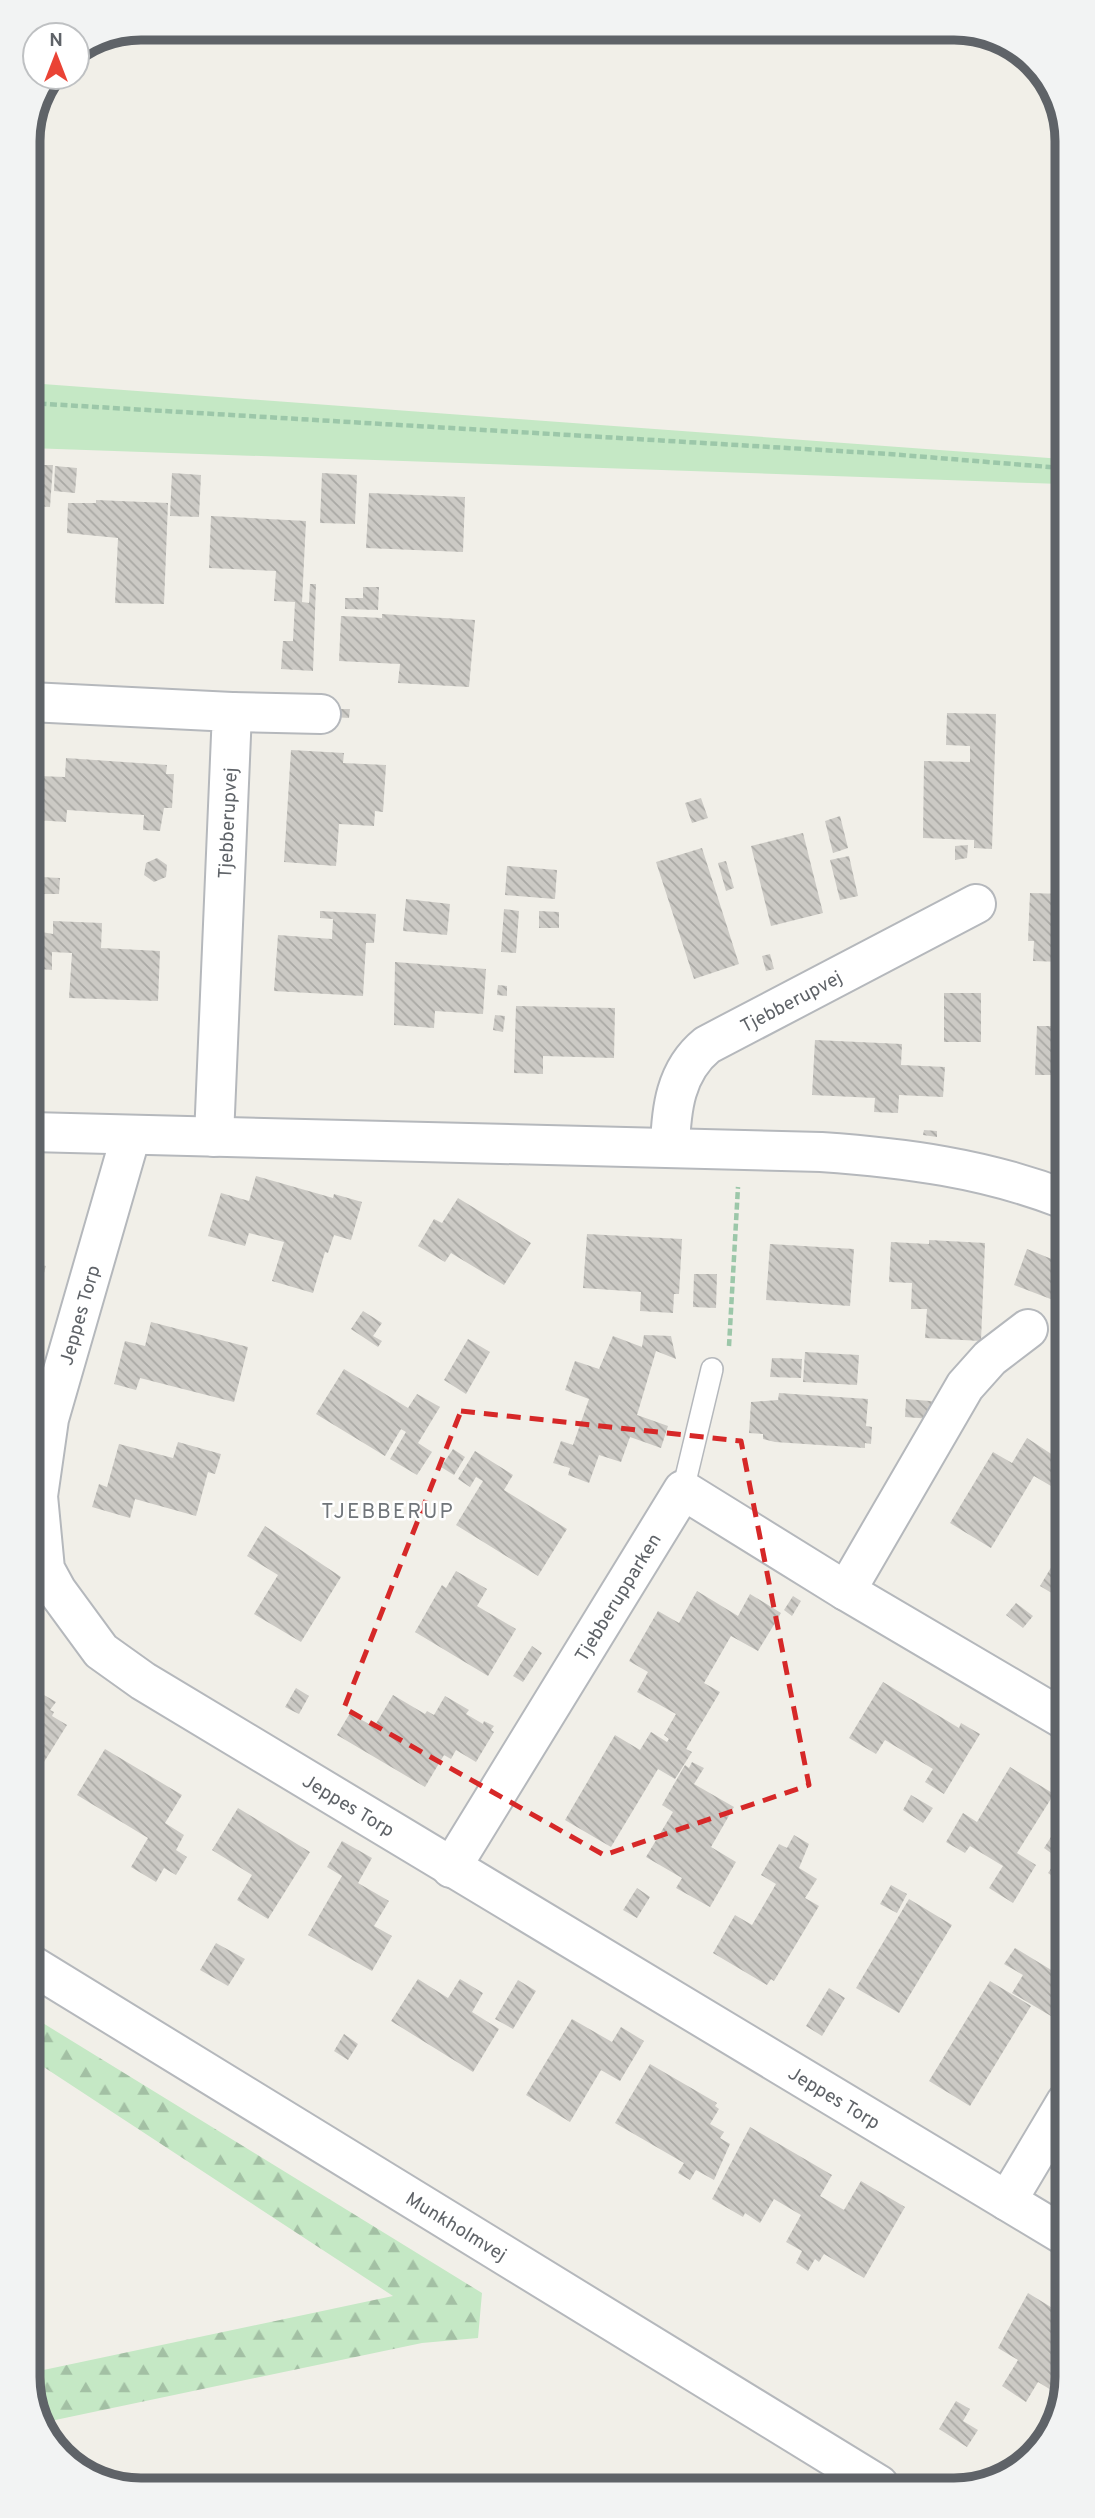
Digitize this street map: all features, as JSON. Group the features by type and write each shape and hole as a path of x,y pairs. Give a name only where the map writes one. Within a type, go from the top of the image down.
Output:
{"street":[{"path":"40,702 321,714"},
{"name":"Tjebberupvej","path":"214,1137 232,712"},
{"name":"Tjebberupvej","path":"670,1148 677,1087 694,1055 707,1045 976,904"},
{"path":"40,1132 821,1152 944,1164 989,1174 1055,1196"},
{"name":"Jeppes Torp","path":"40,1482 49,1419 131,1135"},
{"path":"846,1591 965,1386 990,1358 1028,1329"},
{"path":"683,1490 846,1591 1055,1714"},
{"name":"Tjebberupparken","path":"451,1868 683,1490"},
{"name":"Jeppes Torp","path":"40,1517 45,1569 88,1634 116,1664 1055,2230"},
{"name":"Munkholmvej","path":"40,1969 868,2478"},
{"path":"1007,2201 1055,2120"}],"lane":[{"path":"683,1490 712,1369"}],"path":[{"path":"40,404 888,454 1055,467"},
{"path":"712,1369 729,1346 739,1149"}],"highlighted area":[{"path":"461,1411 741,1441 809,1785 604,1855 344,1708"}],"green space":[{"path":"40,384 1055,458 1055,484 40,448"},
{"path":"40,2021 482,2293 478,2338 422,2343 51,2421 42,2396 40,2371 393,2296 40,2065"}],"building":[{"path":"40,465 53,465 50,507 40,506"},
{"path":"55,466 77,468 75,493 54,491"},
{"path":"172,473 201,475 199,517 170,516"},
{"path":"322,473 357,475 355,524 320,523"},
{"path":"369,493 465,497 463,552 366,548"},
{"path":"96,500 168,503 164,604 115,603 118,538 67,533 68,503 96,503"},
{"path":"211,516 306,521 302,602 309,603 310,584 316,584 313,671 281,669 283,641 293,641 295,602 274,601 276,571 209,568"},
{"path":"363,587 379,587 378,610 345,609 345,598 363,598"},
{"path":"382,614 475,620 469,687 398,683 400,664 339,661 341,616 382,618"},
{"path":"332,709 350,709 349,718 332,717"},
{"path":"947,713 996,714 992,849 974,848 974,840 923,838 924,761 970,762 970,746 946,745"},
{"path":"291,750 344,753 343,763 386,765 383,812 375,811 374,826 339,824 336,866 284,862"},
{"path":"66,758 167,765 166,774 174,774 172,808 164,808 160,831 143,830 144,815 67,810 66,822 40,820 40,776 65,777"},
{"path":"701,798 708,818 692,823 685,803"},
{"path":"840,816 848,848 833,853 825,821"},
{"path":"803,833 823,913 771,926 751,846"},
{"path":"968,845 967,858 955,860 955,846"},
{"path":"702,848 739,964 694,979 656,862"},
{"path":"849,856 858,896 840,900 830,860"},
{"path":"157,858 167,865 166,877 154,882 144,875 146,863"},
{"path":"726,861 734,888 726,891 718,863"},
{"path":"507,866 557,870 555,899 505,895"},
{"path":"40,877 60,878 59,894 40,894"},
{"path":"1030,893 1055,894 1055,962 1033,961 1034,941 1028,941"},
{"path":"406,899 450,904 447,935 403,931"},
{"path":"504,909 519,911 516,953 501,952"},
{"path":"320,911 376,914 374,943 366,943 363,996 274,991 278,935 332,939 333,919 320,918"},
{"path":"539,911 559,912 559,928 539,928"},
{"path":"53,921 102,923 101,948 160,951 158,1001 69,998 72,953 52,952 52,970 40,969 40,932 53,934"},
{"path":"770,954 774,969 766,971 762,956"},
{"path":"395,962 486,969 483,1014 435,1011 434,1028 394,1025"},
{"path":"498,985 507,986 507,996 497,995"},
{"path":"944,993 981,993 981,1042 944,1042"},
{"path":"516,1006 615,1008 614,1058 543,1056 543,1074 514,1073"},
{"path":"495,1015 505,1016 503,1032 493,1030"},
{"path":"1037,1026 1055,1026 1055,1075 1035,1075"},
{"path":"815,1040 902,1044 901,1065 945,1067 943,1097 899,1095 898,1113 874,1112 875,1098 812,1095"},
{"path":"924,1130 937,1131 937,1137 923,1135"},
{"path":"256,1176 333,1198 334,1194 362,1202 351,1240 334,1235 328,1253 325,1252 313,1293 272,1281 284,1242 249,1233 245,1246 208,1236 221,1193 249,1201"},
{"path":"458,1198 531,1243 504,1285 451,1253 445,1262 418,1246 434,1219 442,1223"},
{"path":"587,1234 682,1239 679,1294 674,1294 673,1313 640,1311 641,1292 583,1288"},
{"path":"929,1240 985,1243 981,1341 925,1338 927,1309 911,1309 912,1283 889,1282 891,1242 929,1244"},
{"path":"770,1244 854,1249 850,1306 766,1300"},
{"path":"1027,1249 1055,1260 1055,1301 1014,1285"},
{"path":"40,1264 46,1266 40,1286"},
{"path":"694,1274 717,1274 716,1308 693,1307"},
{"path":"363,1311 382,1323 373,1336 382,1341 378,1347 351,1329"},
{"path":"151,1322 248,1347 234,1402 140,1378 136,1390 114,1384 125,1341 145,1346"},
{"path":"644,1335 671,1336 676,1359 656,1351 637,1415 668,1426 661,1448 630,1437 621,1462 599,1455 589,1483 568,1475 570,1468 553,1463 561,1441 573,1445 589,1399 565,1390 575,1361 599,1369 613,1336 642,1347"},
{"path":"468,1339 490,1352 466,1394 444,1380"},
{"path":"805,1352 859,1355 857,1385 803,1382"},
{"path":"772,1358 802,1359 801,1378 770,1377"},
{"path":"344,1369 408,1408 417,1394 440,1407 418,1443 432,1452 417,1475 390,1459 406,1432 401,1429 385,1456 316,1414"},
{"path":"779,1393 868,1399 866,1426 872,1427 871,1444 865,1443 865,1448 775,1442 763,1439 763,1434 749,1433 751,1402 778,1400"},
{"path":"906,1399 942,1402 932,1419 905,1417"},
{"path":"1027,1438 1055,1456 1055,1479 1051,1486 1034,1476 991,1548 950,1523 993,1452 1012,1463"},
{"path":"178,1442 221,1454 215,1474 208,1472 196,1516 135,1499 130,1518 92,1507 99,1484 107,1487 119,1444 173,1458"},
{"path":"453,1449 465,1457 454,1475 441,1467"},
{"path":"475,1451 513,1475 504,1490 567,1529 538,1576 456,1525 483,1481 476,1477 470,1487 458,1479"},
{"path":"265,1526 341,1577 301,1642 254,1614 278,1575 247,1556"},
{"path":"1055,1561 1055,1595 1040,1586"},
{"path":"456,1571 487,1589 477,1606 516,1629 488,1676 415,1632 442,1585 446,1588"},
{"path":"697,1591 738,1616 750,1594 781,1613 758,1651 731,1636 704,1683 720,1692 686,1749 692,1752 675,1779 658,1769 611,1847 565,1820 615,1735 640,1750 651,1732 667,1742 669,1739 664,1735 676,1714 637,1692 648,1672 629,1661 658,1611 679,1623"},
{"path":"793,1596 801,1601 792,1616 784,1610"},
{"path":"1016,1603 1033,1616 1023,1628 1006,1615"},
{"path":"532,1646 542,1653 523,1682 513,1676"},
{"path":"883,1682 959,1728 961,1723 980,1734 944,1794 925,1782 933,1769 885,1740 876,1754 849,1738"},
{"path":"296,1688 309,1696 299,1714 285,1707"},
{"path":"40,1693 56,1702 50,1710 54,1712 52,1716 67,1725 44,1762 40,1760"},
{"path":"393,1695 425,1714 427,1711 434,1715 445,1696 469,1710 466,1714 483,1724 484,1721 494,1726 491,1730 494,1732 476,1762 456,1750 451,1759 444,1755 425,1787 337,1735 350,1713 374,1727"},
{"path":"105,1749 182,1795 165,1823 184,1835 176,1850 187,1857 176,1875 164,1868 156,1882 131,1867 148,1838 77,1795"},
{"path":"692,1762 704,1768 694,1784 734,1807 711,1847 736,1862 710,1907 676,1888 682,1878 646,1857 673,1812 662,1805 685,1765 689,1768"},
{"path":"1010,1767 1054,1794 1017,1853 1036,1865 1013,1903 989,1888 1003,1866 970,1846 965,1853 946,1842 963,1813 977,1822"},
{"path":"911,1795 933,1808 923,1823 903,1810"},
{"path":"238,1808 310,1852 268,1919 237,1900 252,1875 212,1850"},
{"path":"1055,1831 1055,1856 1044,1848"},
{"path":"794,1835 809,1844 799,1868 817,1879 805,1898 819,1906 774,1981 771,1979 767,1985 713,1953 735,1915 752,1925 776,1884 761,1875 779,1844 787,1848"},
{"path":"342,1841 372,1858 358,1883 389,1901 374,1926 392,1936 372,1971 308,1935 342,1876 327,1867"},
{"path":"1055,1862 1055,1878 1048,1873"},
{"path":"891,1885 907,1894 897,1913 880,1904"},
{"path":"637,1888 650,1897 637,1918 623,1910"},
{"path":"909,1899 952,1925 899,2013 856,1988"},
{"path":"216,1943 245,1959 228,1986 200,1970"},
{"path":"1015,1948 1055,1972 1055,2018 1012,1993 1023,1975 1004,1964"},
{"path":"418,1979 448,1998 460,1979 483,1993 472,2012 499,2029 473,2072 391,2021"},
{"path":"518,1980 536,1991 513,2029 495,2019"},
{"path":"990,1981 1031,2006 970,2106 929,2081"},
{"path":"829,1988 845,1998 822,2036 806,2026"},
{"path":"572,2019 612,2042 621,2027 644,2041 620,2081 601,2070 570,2122 526,2095"},
{"path":"344,2034 358,2044 348,2060 334,2051"},
{"path":"650,2064 717,2103 715,2106 719,2109 710,2124 724,2132 720,2138 730,2144 714,2180 696,2170 690,2180 678,2173 684,2163 615,2123"},
{"path":"750,2127 832,2175 820,2196 844,2210 861,2181 905,2207 864,2278 824,2254 819,2262 815,2259 808,2271 796,2263 802,2251 786,2242 801,2215 774,2199 760,2223 745,2213 743,2217 712,2199"},
{"path":"1028,2293 1055,2310 1054,2392 1038,2382 1026,2402 1002,2386 1018,2360 998,2348"},
{"path":"956,2401 970,2409 963,2421 978,2430 967,2447 939,2429"}],"district":[{"name":"TJEBBERUP","path":"388,1511"}]}
